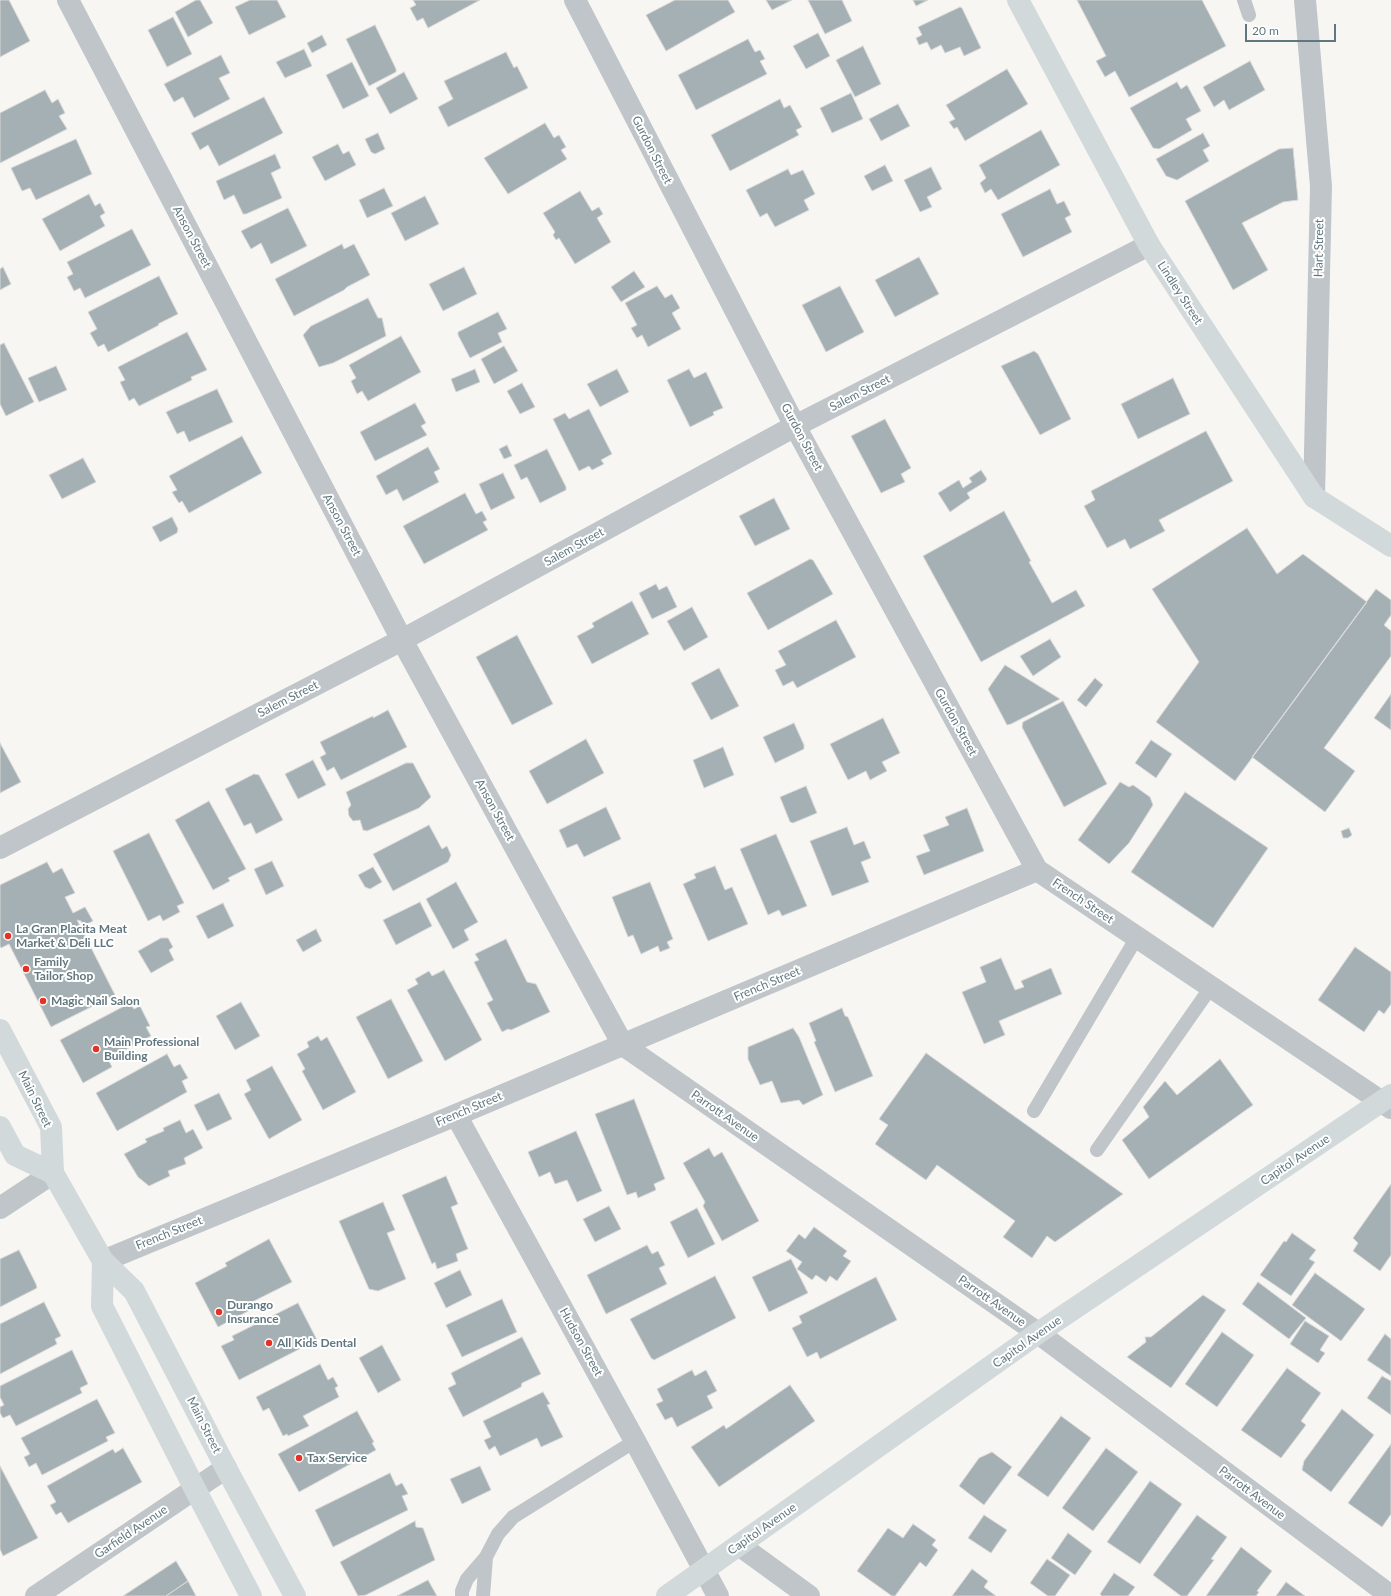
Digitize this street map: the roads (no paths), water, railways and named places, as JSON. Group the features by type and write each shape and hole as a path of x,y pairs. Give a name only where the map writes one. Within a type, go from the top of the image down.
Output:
{"main road":[{"name":"Lindley Street","path":"1018,0 1148,246 1314,497 1391,546"},
{"name":"Main Street","path":"0,1030 51,1127 53,1173 103,1261 134,1291 226,1468 295,1596"},
{"name":"Capitol Avenue","path":"667,1596 1038,1333 1388,1102"},
{"path":"0,1127 15,1155 53,1173"},
{"path":"103,1261 102,1306 251,1596"}],"street":[{"name":"Anson Street","path":"68,0 402,640 623,1045"},
{"name":"Gurdon Street","path":"575,0 796,426 1037,870"},
{"name":"Hart Street","path":"1305,0 1321,186 1314,497"},
{"name":"Salem Street","path":"0,848 402,640 796,426 1148,246"},
{"name":"French Street","path":"103,1261 456,1115 1037,870 1211,987 1388,1102"},
{"name":"Parrott Avenue","path":"623,1045 1038,1333 1391,1596"},
{"name":"Hudson Street","path":"456,1115 635,1441 718,1596"},
{"path":"0,1208 53,1173"},
{"name":"Garfield Avenue","path":"36,1596 226,1468"},
{"path":"739,1545 809,1596"}],"lane":[{"path":"1244,0 1249,15"},
{"path":"1034,1111 1137,938"},
{"path":"1097,1150 1211,987"},
{"path":"462,1596 462,1591 467,1579 486,1557 498,1534 513,1518 635,1441"},
{"path":"483,1596 486,1557"}],"place":[{"name":"La Gran Placita Meat Market & Deli LLC","path":"8,936"},
{"name":"Family Tailor Shop","path":"26,969"},
{"name":"Magic Nail Salon","path":"43,1001"},
{"name":"Main Professional Building","path":"96,1049"},
{"name":"Durango Insurance","path":"219,1312"},
{"name":"All Kids Dental","path":"269,1343"},
{"name":"Tax Service","path":"299,1458"}]}
